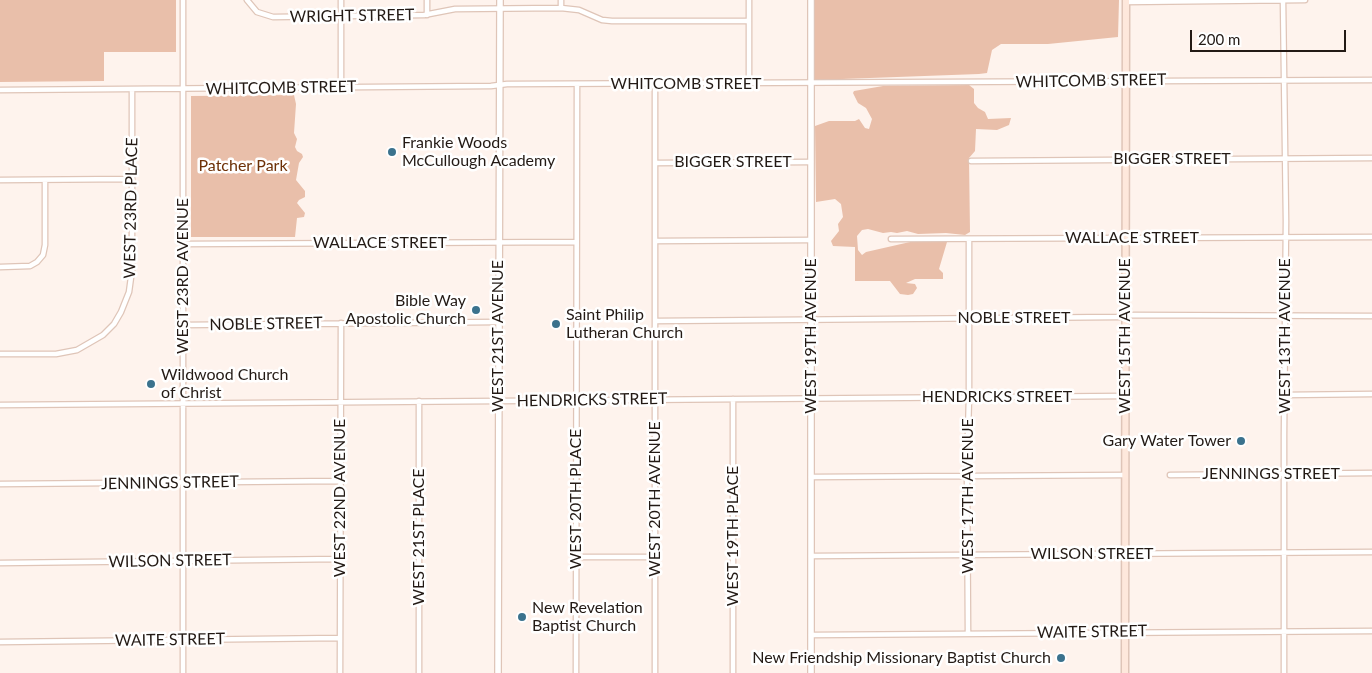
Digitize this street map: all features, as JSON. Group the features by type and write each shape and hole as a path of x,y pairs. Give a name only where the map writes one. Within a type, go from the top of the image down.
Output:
{"main road":[{"name":"WEST 15TH AVENUE","path":"1124,673 1126,1"}],"street":[{"name":"WEST 23RD AVENUE","path":"183,0 183,673"},
{"name":"WRIGHT STREET","path":"247,0 254,9 263,15 273,17 427,15 452,9 561,8 579,10 602,20 612,21 749,21"},
{"path":"341,0 341,88"},
{"path":"427,0 427,15"},
{"name":"WEST 21ST AVENUE","path":"498,673 500,0"},
{"path":"561,0 561,8"},
{"path":"749,0 749,83"},
{"name":"WEST 19TH AVENUE","path":"811,0 811,673"},
{"name":"WEST 13TH AVENUE","path":"1283,0 1286,237 1284,315 1284,673"},
{"path":"1126,1 1305,0"},
{"name":"WHITCOMB STREET","path":"0,90 341,88 577,84 1372,80"},
{"name":"WEST 20TH PLACE","path":"576,673 577,84"},
{"name":"WEST 20TH AVENUE","path":"654,673 655,84"},
{"name":"WEST 23RD PLACE","path":"0,354 70,352 97,340 114,324 124,305 131,285 132,89"},
{"name":"BIGGER STREET","path":"971,161 1372,158"},
{"name":"BIGGER STREET","path":"655,163 811,162"},
{"path":"0,180 132,178"},
{"path":"0,267 26,267 37,262 43,255 45,245 45,180"},
{"name":"WALLACE STREET","path":"891,239 1372,237"},
{"name":"WEST 17TH AVENUE","path":"968,633 969,239"},
{"path":"655,241 811,240"},
{"name":"WALLACE STREET","path":"183,244 576,242"},
{"name":"NOBLE STREET","path":"655,320 1372,316"},
{"name":"NOBLE STREET","path":"183,325 498,322"},
{"name":"WEST 22ND AVENUE","path":"340,673 341,323"},
{"path":"1284,395 1372,394"},
{"name":"HENDRICKS STREET","path":"0,405 1125,396"},
{"name":"WEST 19TH PLACE","path":"733,399 733,673"},
{"name":"WEST 21ST PLACE","path":"419,401 419,673"},
{"name":"JENNINGS STREET","path":"1170,475 1372,473"},
{"path":"811,477 1125,475"},
{"name":"JENNINGS STREET","path":"0,484 340,481"},
{"name":"WILSON STREET","path":"811,556 1372,552"},
{"path":"576,557 655,557"},
{"name":"WILSON STREET","path":"0,563 340,559"},
{"name":"WAITE STREET","path":"811,634 1372,631"},
{"name":"WAITE STREET","path":"0,642 340,638"}],"green space":[{"path":"0,0 176,0 176,52 104,52 104,81 0,82"},
{"path":"815,0 1119,0 1118,37 1048,44 1001,44 992,50 987,73 815,80"},
{"path":"969,85 974,89 974,103 985,112 988,119 1011,118 1009,125 997,130 976,129 975,151 969,158 970,232 965,235 946,233 918,234 907,231 883,233 868,229 862,230 857,236 858,250 862,255 866,252 910,242 947,242 939,269 943,273 943,279 915,279 906,283 915,284 917,288 913,294 908,295 900,294 890,281 855,281 855,247 833,246 831,241 839,231 838,224 843,217 841,204 835,199 816,202 815,126 829,121 855,121 859,119 865,128 869,129 872,119 866,108 858,103 853,93 854,91 883,86"},
{"name":"Patcher Park","path":"294,95 296,104 294,133 297,139 295,147 303,157 299,163 296,180 305,191 305,197 297,203 305,213 304,217 297,218 295,237 191,237 191,96"}],"place":[{"name":"Frankie Woods McCullough Academy","path":"392,152"},
{"name":"Bible Way Apostolic Church","path":"476,310"},
{"name":"Saint Philip Lutheran Church","path":"556,324"},
{"name":"Wildwood Church of Christ","path":"151,384"},
{"name":"Gary Water Tower","path":"1241,441"},
{"name":"New Revelation Baptist Church","path":"522,617"},
{"name":"New Friendship Missionary Baptist Church","path":"1061,658"}]}
